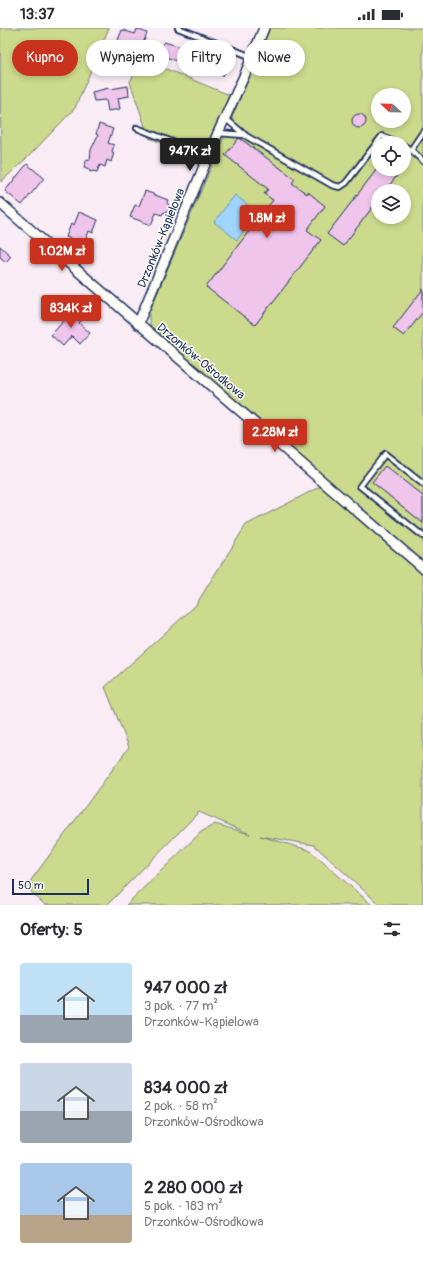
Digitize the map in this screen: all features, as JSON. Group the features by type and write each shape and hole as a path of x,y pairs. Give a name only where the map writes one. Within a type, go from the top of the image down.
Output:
{"street":[{"name":"Drzonków-Kąpielowa","path":"259,40 264,28"},
{"name":"Drzonków-Kąpielowa","path":"138,324 218,132 244,75"},
{"name":"Drzonków-Ośrodkowa","path":"0,203 138,324 210,384 423,568"}],"lane":[{"path":"178,28 244,54"},
{"path":"225,118 246,136 332,185 340,187 346,183 371,150"},
{"path":"137,128 208,156"},
{"path":"218,132 246,136"},
{"path":"423,132 411,150 423,160"},
{"path":"423,484 385,454 360,486 423,536"}],"green space":[{"path":"0,28 109,28 104,40 86,40 86,76 89,76 75,108 30,155 1,182"},
{"path":"270,28 423,28 423,562 151,327 149,313 224,137 240,136 244,138 248,131 236,124 232,117 250,76 305,76 305,40 265,40"},
{"path":"169,70 177,73 177,76 183,76 234,97 207,160 149,138 130,82 133,76 169,76"},
{"path":"323,485 423,574 423,905 380,905 314,845 260,836 309,850 372,905 126,905 201,832 215,824 250,834 199,812 107,905 45,905 26,887 129,747 105,687 195,606 246,525"}],"water":[{"path":"235,195 258,213 237,240 214,222"}],"building":[{"path":"137,29 147,33 144,40 118,40 122,30 135,34"},
{"path":"169,43 177,46 176,61 169,58"},
{"path":"128,86 129,96 118,98 120,109 108,111 106,100 94,101 92,92"},
{"path":"359,114 364,116 366,121 364,126 359,128 354,126 352,121 354,116"},
{"path":"99,124 113,129 108,143 114,145 112,152 114,153 111,162 107,160 105,167 100,165 97,172 90,172 89,169 84,167 87,159 90,160 91,150 98,135 96,134"},
{"path":"239,138 295,179 292,183 307,194 308,192 325,206 307,230 321,240 255,325 206,287 273,200 264,194 268,189 225,155"},
{"path":"27,164 44,178 22,205 5,191"},
{"path":"372,176 397,176 390,184 371,184 371,209 343,246 327,234"},
{"path":"145,191 168,200 167,202 171,210 163,213 162,215 156,213 151,225 130,217 135,205 139,206"},
{"path":"79,212 98,220 93,233 89,231 83,247 70,242 71,239 66,237 71,224 74,225"},
{"path":"0,246 11,256 6,262 0,257"},
{"path":"423,289 423,312 404,336 393,328"},
{"path":"75,308 85,317 79,323 90,333 80,344 72,336 63,346 51,335"},
{"path":"385,466 423,496 423,523 372,482"}]}
